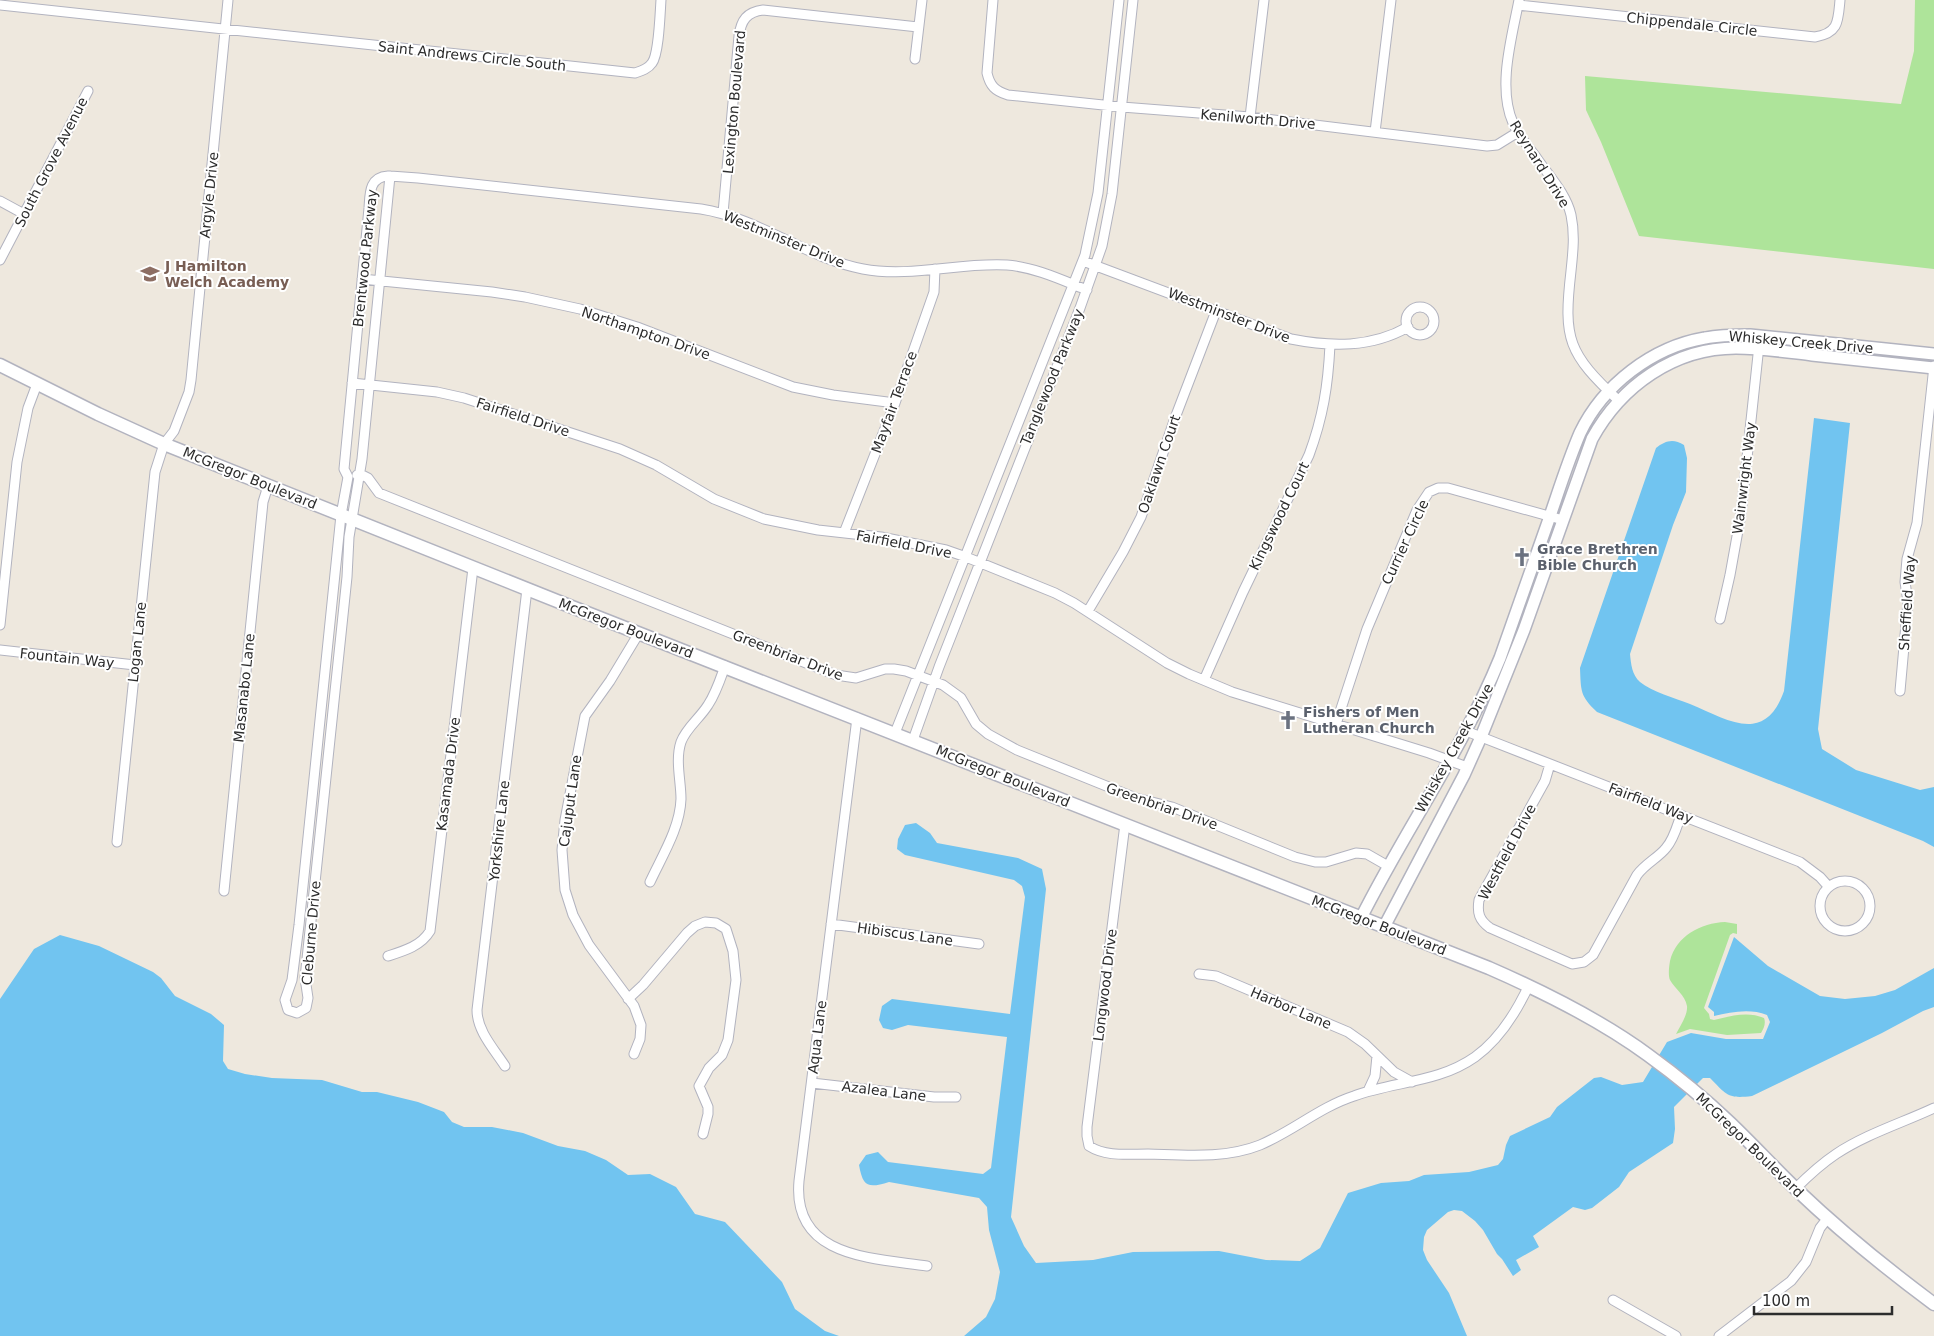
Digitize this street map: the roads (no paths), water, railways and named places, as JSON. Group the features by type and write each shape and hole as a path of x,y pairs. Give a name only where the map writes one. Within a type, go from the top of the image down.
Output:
{"main road":[{"name":"McGregor Boulevard","path":"0,365 98,414 164,444 1529,985 1583,1013 1648,1055 1701,1096 1827,1219 1932,1300"}],"street":[{"name":"Argyle Drive","path":"164,444 174,431 189,392 191,380 228,0"},
{"name":"Saint Andrews Circle South","path":"225,29 635,73 645,70 653,63 656,53 661,0"},
{"path":"915,59 922,0"},
{"name":"Kenilworth Drive","path":"993,0 987,73 990,84 996,91 1008,95 1122,107 1250,117 1487,146 1497,145 1518,132"},
{"name":"Tanglewood Parkway","path":"895,733 1083,261 1093,224 1098,193 1119,0"},
{"name":"Tanglewood Parkway","path":"913,740 933,682 1087,290 1107,227 1133,0"},
{"path":"1250,117 1264,0"},
{"path":"1375,132 1391,0"},
{"name":"Chippendale Circle","path":"1519,3 1815,37 1827,35 1836,26 1840,0"},
{"name":"Reynard Drive","path":"1519,3 1506,76 1505,89 1509,113 1518,132 1558,187 1570,213 1574,238 1567,304 1568,330 1574,348 1582,363 1619,401"},
{"path":"0,5 225,29"},
{"name":"Lexington Boulevard","path":"723,213 740,26 745,17 753,11 769,10 918,27"},
{"name":"South Grove Avenue","path":"0,260 88,91"},
{"name":"Brentwood Parkway","path":"380,176 390,176 360,474 346,517 348,477 344,469 372,184 380,176"},
{"name":"Westminster Drive","path":"390,176 723,213 756,225 819,256 842,264 873,270 895,271 1010,265 1032,270 1087,290"},
{"path":"0,201 24,214"},
{"name":"Westminster Drive","path":"1083,261 1096,264 1291,339 1330,345 1352,344 1376,341 1396,334 1408,327"},
{"name":"Mayfair Terrace","path":"844,533 895,403 934,292 935,269"},
{"name":"Northampton Drive","path":"362,278 492,292 580,309 638,327 793,387 833,395 895,403"},
{"name":"Oaklawn Court","path":"1088,611 1123,552 1141,517 1175,418 1216,311"},
{"name":"Whiskey Creek Drive","path":"1361,918 1388,866 1466,732 1485,695 1581,433 1596,407 1609,391 1625,376 1649,359 1681,344 1727,335 1760,336 1934,354"},
{"name":"Wainwright Way","path":"1720,619 1741,514 1760,336"},
{"name":"Kingswood Court","path":"1204,680 1317,434 1325,401 1330,345"},
{"name":"Whiskey Creek Drive","path":"1384,927 1481,737 1524,630 1592,439 1619,401 1644,378 1662,367 1712,350 1758,349 1934,368"},
{"name":"Sheffield Way","path":"1900,691 1908,602 1905,582 1907,559 1917,523 1934,368"},
{"name":"Fairfield Drive","path":"352,383 437,392 464,398 638,456 714,499 764,519 818,530 881,537 922,545 966,557 1056,593 1088,611 1167,663 1232,692 1467,767"},
{"path":"0,625 20,441 28,408 37,384"},
{"name":"Logan Lane","path":"117,842 155,472 164,444"},
{"path":"348,477 360,474"},
{"name":"Greenbriar Drive","path":"360,474 368,478 379,494 836,675 856,678 885,669 894,669 906,671 943,685 961,698 976,724 988,734 1016,750 1100,785 1136,798 1172,807 1305,860 1326,862 1356,853 1367,854 1388,866"},
{"name":"Masanabo Lane","path":"224,891 263,502 268,486"},
{"name":"Currier Circle","path":"1336,724 1379,597 1417,510 1429,492 1438,488 1448,488 1563,520"},
{"name":"Cleburne Drive","path":"346,517 326,774 305,978 308,998 306,1008 298,1014 288,1010 285,1000 292,980 346,517"},
{"path":"0,522 11,523"},
{"name":"Kasamada Drive","path":"388,956 417,945 425,940 430,931 473,568"},
{"name":"Yorkshire Lane","path":"505,1066 482,1031 477,1020 477,1010 527,589"},
{"name":"Cajuput Lane","path":"634,1054 640,1039 641,1024 634,1006 589,944 573,916 565,890 562,850 565,820 585,716 610,681 639,633"},
{"name":"Fountain Way","path":"0,650 134,665"},
{"path":"650,882 672,836 680,806 679,764 681,742 686,732 707,706 718,686 725,666"},
{"name":"Aqua Lane","path":"857,718 798,1192 799,1204 807,1224 820,1239 829,1245 849,1254 927,1266"},
{"name":"Fairfield Way","path":"1466,732 1800,862 1815,872 1828,886"},
{"name":"Westfield Drive","path":"1550,764 1545,781 1479,900 1478,910 1482,921 1490,928 1572,964 1584,962 1593,955 1637,875 1645,865 1665,849 1671,840 1681,815"},
{"path":"315,773 326,774"},
{"name":"Longwood Drive","path":"1125,824 1087,1127 1089,1146 1098,1152 1118,1154 1201,1155 1236,1152 1267,1142 1332,1104 1368,1091"},
{"path":"1843,880 1854,882 1863,888 1869,897 1871,908 1867,920 1859,927 1849,931 1838,930 1829,926 1822,918 1820,908 1821,896 1828,886 1843,880"},
{"path":"628,999 643,985 695,926 705,922 716,923 726,929 733,951 736,980 726,1049 709,1068 698,1086 708,1107 703,1134"},
{"name":"Hibiscus Lane","path":"831,924 979,944"},
{"name":"Harbor Lane","path":"1199,974 1216,976 1348,1032 1365,1044 1394,1072 1412,1082"},
{"path":"1368,1091 1443,1075 1456,1069 1482,1051 1508,1024 1529,985"},
{"path":"1368,1091 1375,1076 1376,1056"},
{"name":"Azalea Lane","path":"812,1083 934,1097 956,1097"},
{"path":"1795,1189 1838,1152 1934,1108"},
{"path":"1719,1336 1791,1281 1806,1262 1820,1228 1827,1219"},
{"path":"1613,1300 1676,1336"}],"water":[{"path":"1814,418 1850,423 1818,729 1822,749 1856,770 1920,790 1934,787 1934,847 1597,712 1587,702 1582,693 1580,668 1656,448 1666,442 1673,441 1684,445 1687,458 1686,492 1673,525 1630,654 1634,673 1640,682 1651,689 1731,721 1744,724 1756,723 1767,718 1776,708 1784,691"},
{"path":"916,823 930,833 937,843 1018,858 1042,869 1046,889 1011,1217 1024,1246 1036,1263 1093,1260 1133,1252 1219,1251 1266,1260 1300,1261 1320,1248 1348,1193 1381,1183 1409,1181 1424,1175 1469,1172 1498,1165 1503,1159 1510,1136 1550,1117 1557,1107 1594,1078 1601,1077 1622,1085 1643,1082 1667,1042 1691,1033 1726,1039 1763,1039 1770,1022 1767,1015 1747,1011 1714,1016 1714,1012 1708,1007 1734,937 1768,966 1820,996 1845,999 1875,996 1895,990 1934,968 1934,1007 1752,1096 1732,1096 1724,1092 1710,1078 1703,1078 1674,1107 1675,1129 1673,1143 1629,1172 1619,1187 1592,1208 1585,1210 1573,1207 1533,1236 1539,1247 1516,1260 1521,1270 1513,1276 1475,1221 1462,1211 1454,1210 1448,1212 1427,1230 1424,1237 1423,1250 1427,1260 1449,1293 1467,1336 964,1336 986,1317 995,1299 1000,1272 989,1230 987,1207 979,1198 889,1182 876,1185 868,1184 863,1178 859,1165 866,1155 878,1152 888,1162 983,1174 991,1168 1007,1037 908,1025 892,1030 883,1028 879,1020 882,1006 892,999 1010,1014 1025,897 1022,886 1014,880 905,855 897,849 898,839 905,825"},
{"path":"60,935 99,946 153,972 161,978 175,996 211,1014 224,1025 223,1061 228,1069 272,1078 322,1080 362,1092 377,1092 418,1102 444,1112 452,1122 464,1127 492,1127 523,1133 558,1146 585,1151 606,1160 628,1175 650,1174 676,1187 695,1214 725,1222 782,1282 795,1309 825,1331 839,1336 0,1336 0,999 34,949"}],"place":[{"name":"J Hamilton Welch Academy","path":"150,274"},
{"name":"Grace Brethren Bible Church","path":"1522,557"},
{"name":"Fishers of Men Lutheran Church","path":"1288,720"}]}
